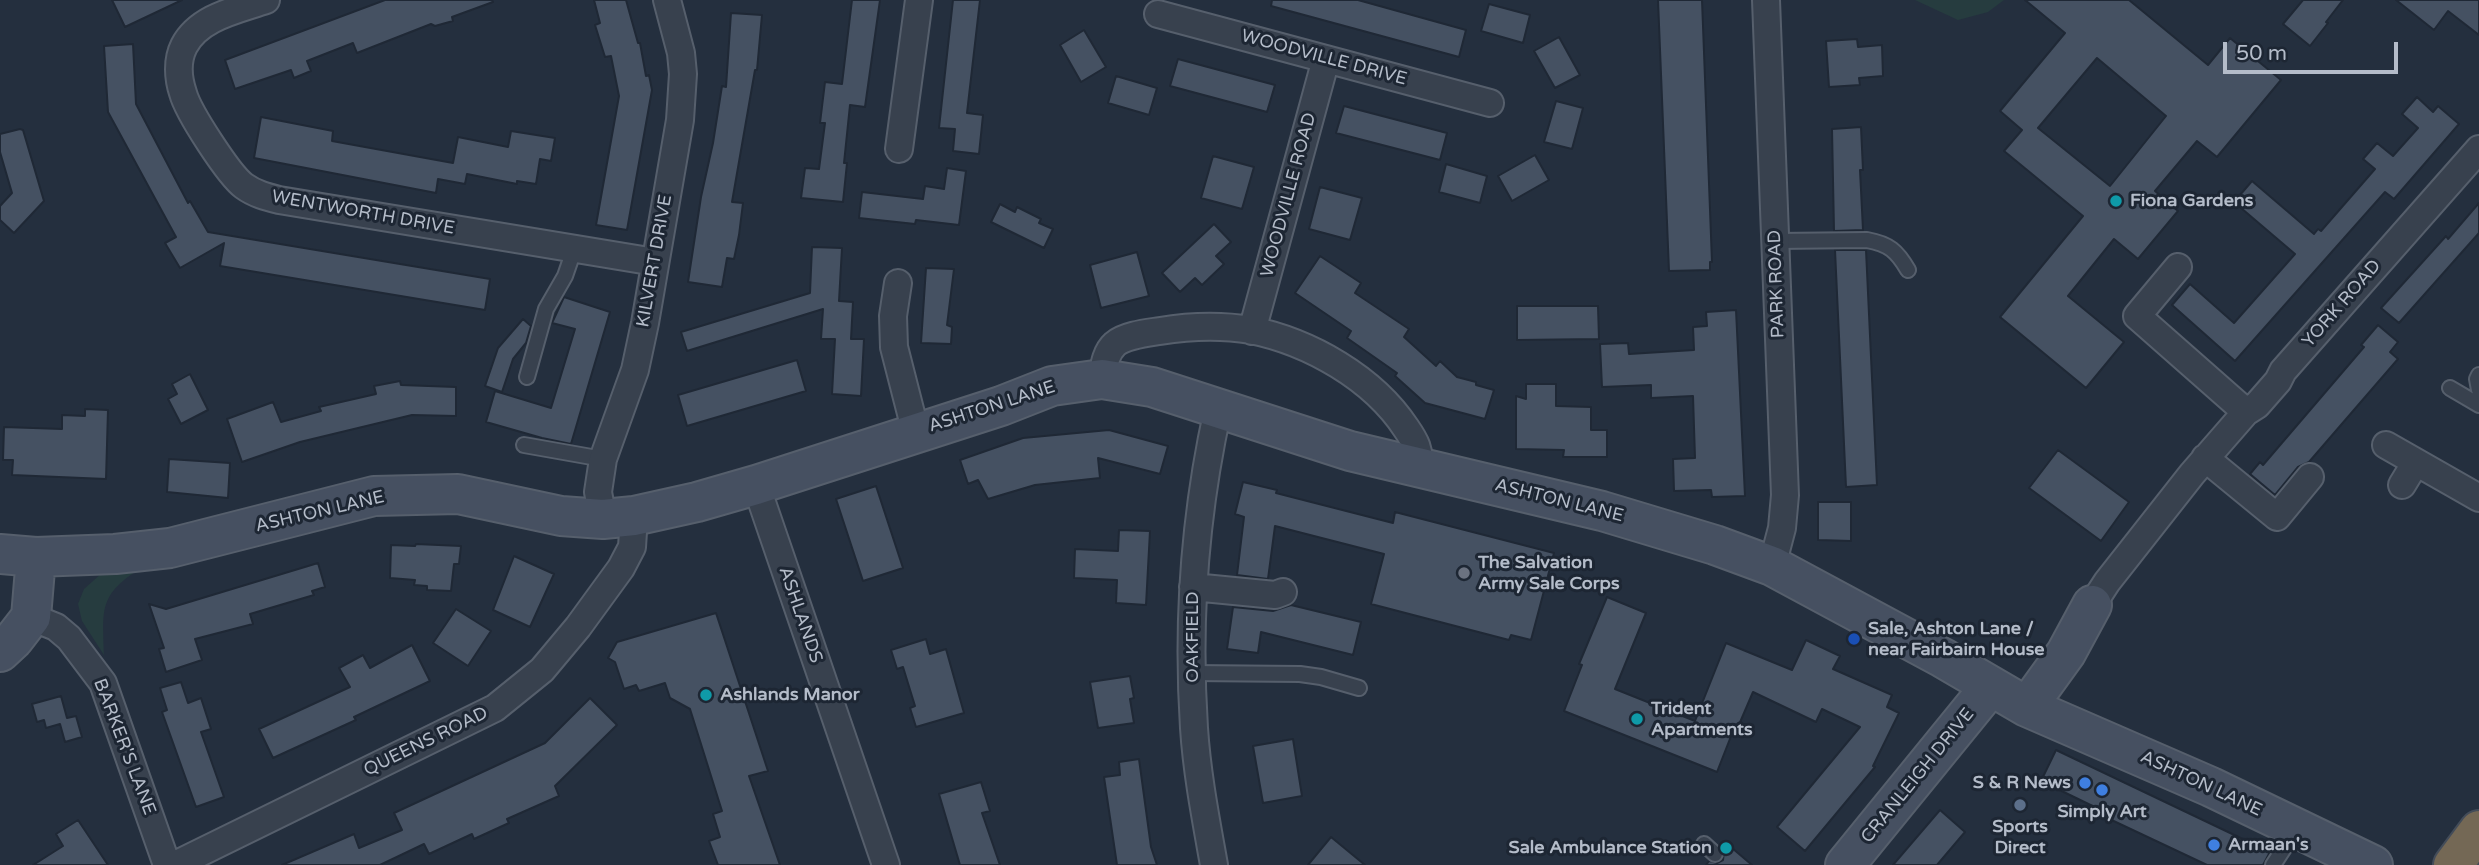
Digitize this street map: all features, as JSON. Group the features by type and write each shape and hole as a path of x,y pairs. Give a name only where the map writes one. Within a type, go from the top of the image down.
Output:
{"highway":[{"path":"2453,865 2479,830"}],"main road":[{"name":"ASHTON LANE","path":"18,556 115,554 170,548 374,496 458,494 561,516 619,517 696,502 756,485 1052,386 1102,379 1152,387 1350,451 1602,511 1715,545 1772,566 2027,706 2178,773 2373,865"},
{"path":"0,652 31,617 18,556"},
{"path":"2027,706 2066,653 2092,605"},
{"name":"CRANLEIGH DRIVE","path":"1845,865 1990,687"}],"street":[{"name":"WENTWORTH DRIVE","path":"266,0 217,17 200,27 183,48 179,62 183,96 232,176 245,187 260,195 279,200 655,262"},
{"name":"KILVERT DRIVE","path":"619,517 598,492 603,459 635,370 680,120 683,90 681,53 667,0"},
{"path":"899,149 919,0"},
{"name":"PARK ROAD","path":"1766,0 1785,495 1782,528 1772,566"},
{"name":"WOODVILLE DRIVE","path":"1158,14 1490,103"},
{"name":"WOODVILLE ROAD","path":"1252,331 1326,59"},
{"name":"YORK ROAD","path":"2092,605 2107,582 2205,458 2246,412 2257,405 2283,371 2479,149"},
{"path":"2178,267 2137,316 2246,412"},
{"path":"898,283 893,316 894,346 916,433"},
{"path":"1102,379 1109,352 1116,343 1127,338 1183,328 1217,327 1252,331 1287,341 1353,374 1378,395 1400,419 1420,454 1418,467"},
{"name":"OAKFIELD","path":"1214,865 1199,778 1192,673 1193,587 1198,532 1218,409"},
{"path":"2386,445 2479,498"},
{"path":"2205,458 2277,517 2310,477"},
{"path":"2402,485 2416,462"},
{"name":"ASHLANDS","path":"756,485 886,865"},
{"name":"QUEENS ROAD","path":"175,865 495,708 541,670 586,617 621,568 632,547 619,517"},
{"path":"1193,587 1275,595 1283,593"},
{"name":"BARKER'S LANE","path":"31,617 56,627 69,638 103,683 167,865"}],"lane":[{"path":"1776,242 1880,242 1898,252 1908,270"},
{"path":"527,377 547,309 565,276 574,250"},
{"path":"2479,375 2479,390"},
{"path":"2450,388 2479,405"},
{"path":"524,445 603,459"},
{"path":"1192,673 1300,674 1359,688"},
{"path":"2273,865 2297,829"},
{"path":"1704,844 1716,854"}],"green space":[{"path":"1915,0 2004,0 1988,12 1958,20"},
{"path":"138,570 125,579 109,597 103,627 104,655 82,621 78,604 84,589 102,573"}],"building":[{"path":"112,0 182,0 125,27"},
{"path":"385,0 493,2 452,17 453,21 435,26 431,24 357,53 353,43 307,61 311,71 294,78 291,70 235,89 225,60"},
{"path":"594,0 626,0 652,90 627,230 596,225 619,96 611,56 605,57 595,25 600,23"},
{"path":"852,0 880,0 865,107 850,105 843,202 801,198 805,168 819,169 825,123 820,123 825,82 842,84"},
{"path":"953,0 980,0 967,113 983,115 979,154 953,151 955,129 939,128"},
{"path":"1272,0 1358,0 1466,30 1459,57 1271,6"},
{"path":"1658,0 1702,0 1712,262 1710,270 1669,271"},
{"name":"Fiona Gardens","path":"2025,0 2129,0 2208,65 2230,38 2281,80 2217,157 2197,141 2155,191 2178,211 2138,259 2114,239 2068,296 2124,342 2086,388 2000,317 2083,216 2004,151 2022,130 2000,111 2065,33","holes":["2097,58 2166,116 2110,186 2038,128"]},
{"path":"2303,0 2343,0 2310,46 2283,24"},
{"path":"2396,0 2479,0 2479,35 2448,11 2434,30"},
{"path":"1489,4 1530,15 1523,43 1481,31"},
{"path":"731,13 762,15 757,70 732,202 743,203 739,235 734,259 727,258 722,287 688,282 722,86 726,87"},
{"path":"1084,30 1106,67 1081,82 1060,45"},
{"path":"1559,37 1580,75 1555,88 1534,51"},
{"path":"1857,39 1858,47 1882,45 1883,76 1859,78 1860,85 1829,87 1826,41"},
{"path":"133,44 136,104 188,203 190,201 208,232 490,279 485,310 220,266 224,243 180,268 165,243 176,237 108,112 104,46"},
{"path":"1178,59 1275,85 1267,112 1170,86"},
{"path":"1116,76 1157,88 1149,115 1108,103"},
{"path":"2417,97 2433,112 2438,106 2459,124 2394,199 2385,192 2235,361 2172,305 2190,284 2234,323 2295,254 2234,202 2252,181 2314,234 2318,229 2321,231 2375,169 2363,159 2377,143 2393,156 2418,128 2402,114"},
{"path":"1556,101 1583,108 1572,149 1544,142"},
{"path":"1344,106 1447,133 1440,160 1336,133"},
{"path":"261,117 333,131 332,141 453,163 458,137 508,147 511,131 555,138 551,161 540,159 536,184 517,181 517,184 467,174 465,184 438,179 436,193 254,158"},
{"path":"1861,127 1863,230 1834,231 1832,129"},
{"path":"23,130 44,201 14,233 0,220 0,206 12,193 0,152 0,134"},
{"path":"1535,155 1549,180 1512,201 1498,176"},
{"path":"1213,156 1254,167 1242,209 1201,198"},
{"path":"1446,164 1487,176 1480,203 1439,192"},
{"path":"947,168 966,171 959,225 859,218 862,192 923,199 925,186 944,189"},
{"path":"1320,187 1362,198 1350,240 1309,229"},
{"path":"2479,203 2479,233 2399,323 2381,308"},
{"path":"1000,204 1015,212 1017,207 1041,219 1039,223 1053,229 1044,248 991,222"},
{"path":"1214,224 1231,242 1216,256 1224,264 1202,285 1195,278 1180,292 1162,273"},
{"path":"812,247 842,248 839,301 853,302 851,339 864,339 861,396 832,394 835,339 821,339 823,309 687,351 681,332 810,293"},
{"path":"1835,250 1866,250 1877,485 1846,487"},
{"path":"1137,252 1149,296 1101,308 1090,265"},
{"path":"1320,256 1361,283 1355,293 1409,329 1404,337 1436,366 1440,361 1457,377 1494,390 1485,419 1425,403 1395,376 1397,373 1347,338 1351,331 1295,293"},
{"path":"926,268 954,269 947,325 952,327 951,344 921,343"},
{"path":"564,297 610,312 571,444 486,422 495,391 551,408 575,329 552,323"},
{"path":"1517,306 1598,306 1599,339 1517,340"},
{"path":"1736,310 1745,496 1712,497 1711,490 1674,491 1673,459 1695,458 1693,396 1651,398 1651,385 1602,387 1600,344 1628,343 1629,354 1694,350 1693,327 1707,326 1706,312"},
{"path":"523,319 531,326 526,343 513,359 502,392 485,386 498,348"},
{"path":"2378,325 2398,342 2390,352 2398,359 2309,462 2298,467 2275,495 2250,474 2260,462 2263,465 2364,347 2361,345"},
{"path":"797,360 806,391 687,426 678,395"},
{"path":"190,374 208,410 181,424 168,399 177,394 172,384"},
{"path":"400,381 401,385 456,387 456,416 412,415 300,442 242,462 227,419 273,402 281,422 321,411 319,407 376,394 374,386"},
{"path":"1526,384 1556,384 1556,406 1591,407 1591,430 1607,430 1607,457 1563,457 1564,450 1516,449 1516,396 1526,399"},
{"path":"85,409 108,410 106,479 12,475 13,460 3,460 4,427 62,429 62,415 85,416"},
{"path":"1109,430 1168,446 1160,474 1098,458 1100,478 1035,485 988,499 978,480 968,484 960,460 1023,438"},
{"path":"2058,450 2129,502 2101,541 2029,488"},
{"path":"169,459 230,463 228,498 167,492"},
{"name":"The Salvation Army Sale Corps","path":"1243,482 1393,523 1395,512 1554,553 1531,640 1511,635 1509,640 1371,604 1384,554 1275,526 1268,579 1237,575 1244,517 1235,514"},
{"path":"876,486 903,568 863,581 836,499"},
{"path":"1818,502 1851,502 1851,541 1818,540"},
{"path":"1119,530 1150,531 1146,605 1116,603 1117,580 1074,578 1075,549 1118,551"},
{"path":"391,545 461,546 459,564 454,564 451,591 427,590 427,586 414,585 415,580 390,578"},
{"path":"514,556 554,574 530,627 493,610"},
{"path":"318,563 325,587 312,591 314,595 250,614 253,624 195,639 202,660 166,672 159,649 164,648 149,604 166,609"},
{"path":"1607,597 1646,613 1615,689 1695,721 1726,643 1792,670 1806,640 1840,656 1833,669 1892,695 1887,707 1899,713 1873,766 1875,767 1805,851 1777,827 1860,727 1822,709 1816,722 1753,692 1738,727 1735,726 1717,772 1564,711 1582,665 1579,664"},
{"path":"1291,605 1361,622 1353,655 1261,632 1258,653 1227,649 1233,607 1273,611"},
{"path":"456,609 491,631 468,666 433,643"},
{"name":"Ashlands Manor","path":"716,613 768,771 749,776 780,865 718,865 709,841 720,837 713,814 722,811 690,709 670,698 665,683 639,691 636,685 624,689 615,662 608,658 617,642"},
{"path":"926,639 930,654 946,649 964,713 916,727 910,708 915,706 903,667 897,669 891,650"},
{"path":"412,645 430,681 354,717 356,720 273,758 259,729 350,687 339,668 363,655 370,668"},
{"path":"1130,676 1134,698 1130,699 1134,723 1098,728 1090,682"},
{"path":"181,682 188,703 201,698 211,729 201,732 224,797 196,807 162,712 167,710 160,688"},
{"path":"61,696 67,718 76,716 82,737 65,742 60,724 46,728 44,720 37,722 32,704"},
{"path":"590,698 617,725 555,786 559,796 507,819 509,823 474,839 472,834 429,854 424,844 380,865 282,865 354,834 359,848 402,830 394,813 545,743"},
{"path":"1293,739 1302,796 1263,803 1253,746"},
{"path":"2056,750 2270,852 2263,865 2207,865 2103,816 2105,812 2041,781"},
{"path":"1139,759 1151,847 1157,865 1117,865 1104,777 1120,775 1119,762"},
{"path":"981,782 990,811 982,813 1000,865 960,865 939,794"},
{"path":"1940,810 1965,832 1937,865 1893,865"},
{"path":"78,820 108,865 33,865 63,846 56,834"},
{"path":"1331,837 1365,865 1308,865"},
{"name":"Sale Ambulance Station","path":"1725,842 1752,865 1706,865 1709,861 1717,863 1723,860 1724,852 1721,847"}],"place":[{"name":"Fiona Gardens","path":"2116,201"},
{"name":"The Salvation Army Sale Corps","path":"1464,573"},
{"name":"Sale, Ashton Lane / near Fairbairn House","path":"1854,639"},
{"name":"Ashlands Manor","path":"706,695"},
{"name":"Trident Apartments","path":"1637,719"},
{"name":"S & R News","path":"2085,783"},
{"name":"Simply Art","path":"2102,790"},
{"name":"Sports Direct","path":"2020,805"},
{"name":"Armaan's","path":"2214,845"},
{"name":"Sale Ambulance Station","path":"1726,848"}]}
